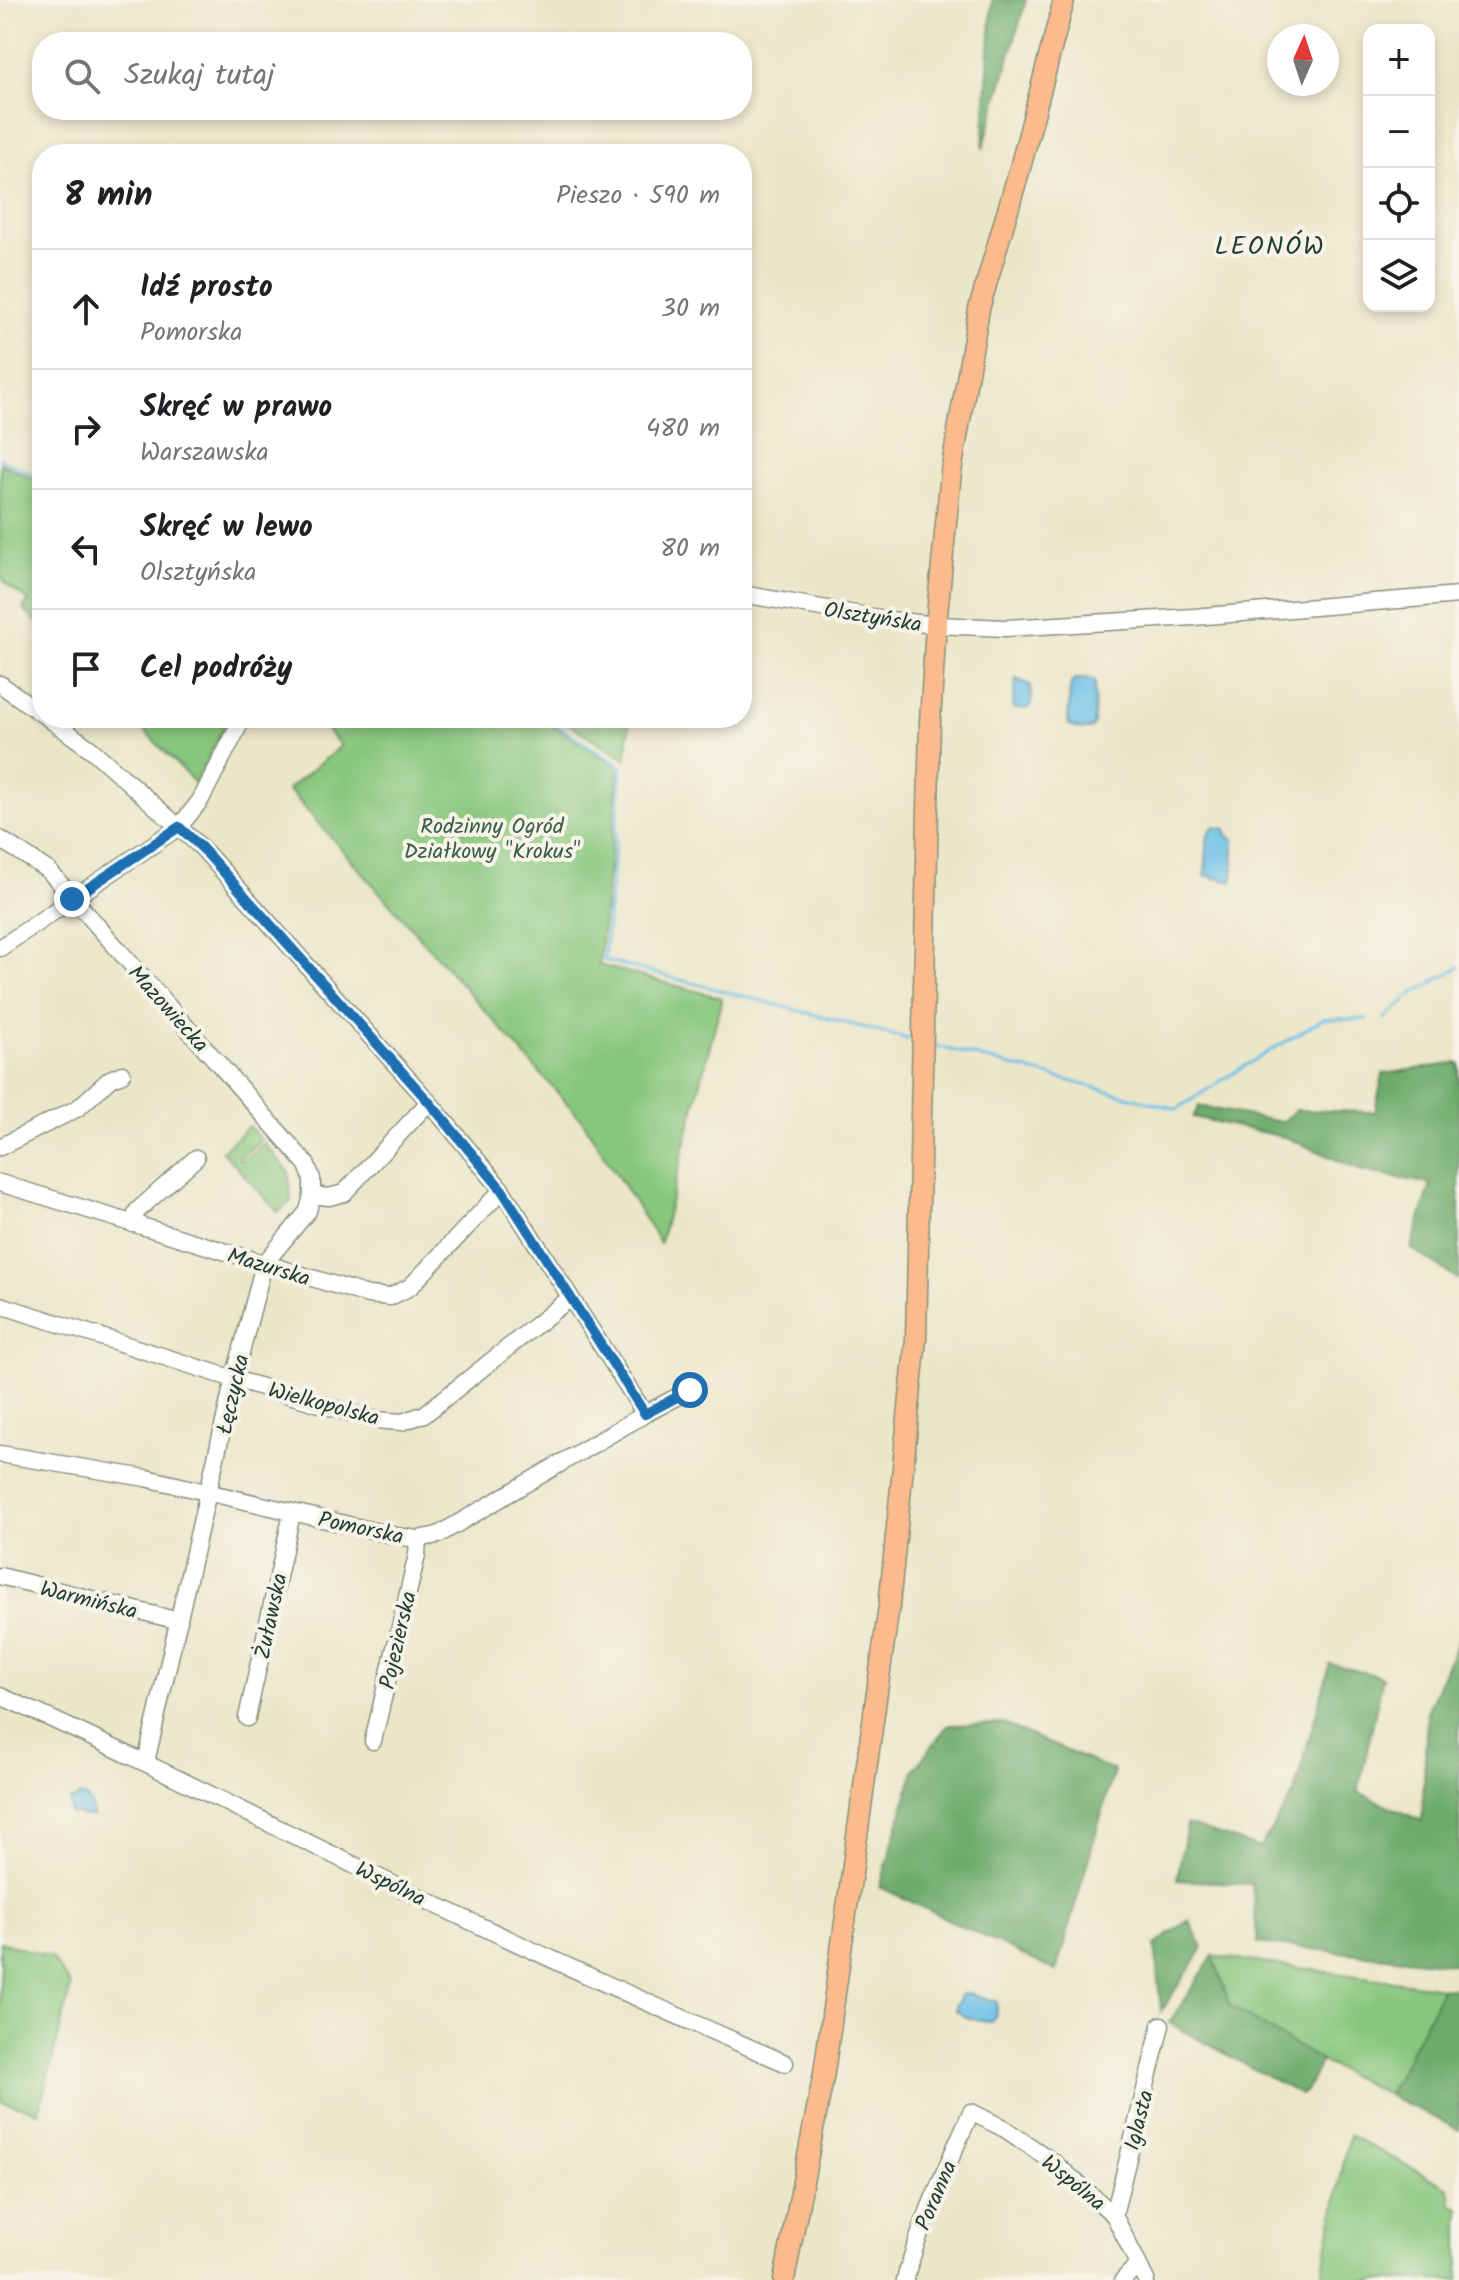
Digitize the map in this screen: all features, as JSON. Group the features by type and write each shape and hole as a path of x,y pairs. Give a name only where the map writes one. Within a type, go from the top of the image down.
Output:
{"main road":[{"path":"784,2280 824,2073 889,1606 916,1338 930,721 951,472 979,309 1064,0"}],"street":[{"name":"Olsztyńska","path":"752,596 890,620 1006,628 1194,617 1459,595"},
{"path":"0,684 32,707"},
{"path":"62,728 92,750 202,848 429,1102 502,1190 645,1414"},
{"path":"0,948 179,827 200,801 238,728"},
{"name":"Mazowiecka","path":"0,839 49,871 307,1165 312,1179 312,1195"},
{"path":"0,1147 78,1108 110,1079 122,1074"},
{"path":"312,1195 329,1197 344,1193 429,1102"},
{"path":"133,1224 137,1211 196,1158"},
{"name":"Mazurska","path":"0,1183 368,1295 390,1297 410,1287 502,1190"},
{"name":"Łęczycka","path":"146,1762 234,1379 264,1264 308,1211 312,1195"},
{"name":"Wielkopolska","path":"0,1305 234,1379 375,1420 402,1422 425,1414 570,1298"},
{"name":"Pomorska","path":"0,1454 146,1478 418,1539 438,1535 690,1390"},
{"name":"Żuławska","path":"247,1718 292,1513"},
{"name":"Pojezierska","path":"373,1741 417,1555 418,1539"},
{"name":"Warmińska","path":"0,1576 179,1621"},
{"name":"Wspólna","path":"0,1696 146,1762 400,1888 608,1986 785,2063"},
{"name":"Iglasta","path":"1114,2215 1161,2025"},
{"name":"Wspólna","path":"971,2112 1005,2129 1052,2161 1114,2215 1146,2280"},
{"name":"Poranna","path":"905,2280 931,2201 971,2112"},
{"path":"1123,2280 1138,2264"}],"green space":[{"path":"992,0 1026,0 983,149"},
{"path":"0,463 32,478 32,618 23,609 29,601 6,584 0,575"},
{"path":"142,728 224,728 195,783"},
{"name":"Rodzinny Ogród Działkowy \"Krokus\"","path":"325,728 556,728 619,767 599,965 722,998 660,1243 582,1120 288,789 341,746"},
{"path":"576,728 629,728 626,760"},
{"path":"1459,1063 1459,1280 1411,1248 1431,1184 1363,1171 1288,1138 1193,1117 1199,1106 1281,1122 1296,1110 1375,1112 1383,1074"},
{"path":"249,1126 261,1140 239,1158 242,1161 264,1143 289,1172 291,1201 278,1212 222,1151"},
{"path":"1459,1638 1459,1965 1258,1943 1252,1884 1177,1880 1187,1824 1260,1848 1294,1793 1330,1664 1383,1677 1358,1792 1422,1821 1427,1712"},
{"path":"1004,1724 1114,1771 1056,1971 880,1887 914,1770 948,1725"},
{"path":"1189,1920 1203,1948 1161,2011 1155,1945"},
{"path":"0,1942 51,1957 71,1986 39,2112 0,2101"},
{"path":"1213,1956 1443,1988 1388,2095 1321,2061 1230,2006"},
{"path":"1213,1956 1230,2006 1321,2061 1301,2095 1169,2023"},
{"path":"1443,1988 1459,1989 1459,2130 1388,2095"},
{"path":"1349,2135 1449,2188 1451,2204 1459,2208 1459,2280 1321,2280"}],"water":[{"path":"1085,678 1095,681 1094,724 1092,728 1080,729 1068,724 1070,688 1073,680"},
{"path":"1016,679 1030,685 1032,700 1029,708 1015,709 1013,706"},
{"path":"1213,827 1226,829 1227,835 1234,840 1231,882 1205,875 1208,835"},
{"path":"79,1796 88,1800 93,1816 70,1813 70,1800"},
{"path":"968,1993 997,2002 991,2022 967,2017 955,2009 961,1995"}],"waterway":[{"path":"0,459 32,474"},
{"path":"561,728 622,767 604,960 908,1039"},
{"path":"1385,1019 1411,995 1459,967"},
{"path":"932,1045 1177,1109 1323,1019 1367,1019"}],"district":[{"name":"LEONÓW","path":"1270,245"}],"route":[{"path":"72,899 179,827 202,848 429,1102 502,1190 645,1414 690,1390"}]}
